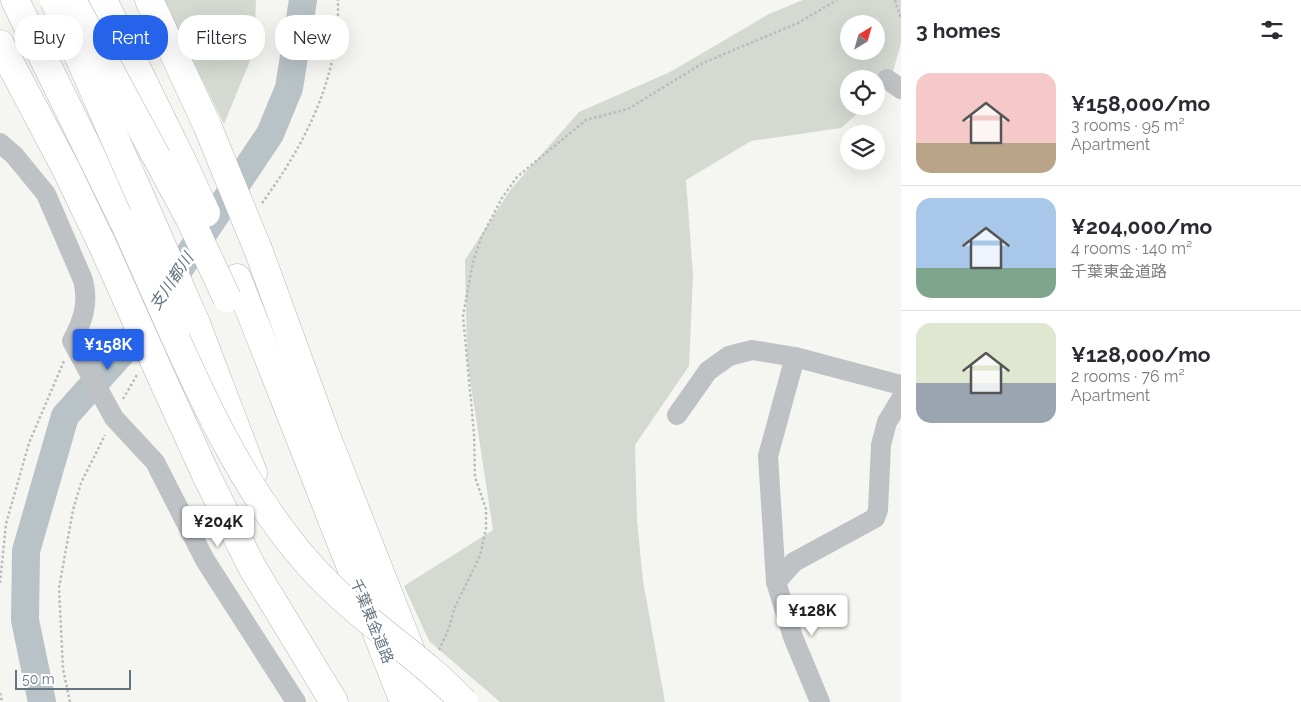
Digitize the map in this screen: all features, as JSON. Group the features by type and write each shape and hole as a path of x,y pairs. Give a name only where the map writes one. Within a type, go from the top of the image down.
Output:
{"highway":[{"path":"15,0 124,222 202,394 232,453 268,512 299,553 327,585 356,611 449,686 464,702"},
{"path":"54,0 194,320 268,512"},
{"path":"72,0 190,219 232,288"},
{"path":"103,0 181,159 232,288"},
{"path":"149,0 207,125 259,252 327,438 431,702"},
{"path":"0,44 66,169 102,244 207,477 252,567 334,702"},
{"name":"千葉東金道路","path":"232,288 317,507 340,541 404,702"}],"street":[{"path":"0,143 14,155 46,194 83,280 87,295 84,312 72,341 114,418 155,462 205,560 296,702"},
{"path":"677,415 708,371 730,356 752,350 795,357 901,385"},
{"path":"795,357 768,456 776,582 792,638 820,702"},
{"path":"776,582 794,562 876,518 881,445 887,422 901,399"}],"path":[{"path":"434,656 440,648 449,628 454,609 480,556 486,528 486,509 475,477 474,433 463,316 473,262 481,238 502,198 517,177 586,120 628,109 704,63 798,23 837,0"},
{"path":"895,0 901,19"},
{"path":"0,583 6,524 29,444 72,341"},
{"path":"70,702 63,669 59,588 78,492 114,418"},
{"path":"0,693 2,702"}],"shaded area":[{"path":"163,0 256,0 255,15 178,15 178,30"},
{"path":"803,0 901,0 901,43 889,86 885,89 885,70 840,70 840,115 856,115 844,125 840,125 840,128 751,141 686,180 693,275 689,366 635,445 637,520 643,581 665,702 500,702 429,641 404,586 493,530 467,359 465,260 511,189 579,112 670,72 769,14"},
{"path":"193,60 250,60 224,124"}],"waterway":[{"name":"支川都川","path":"42,702 25,620 26,551 65,416 127,347 270,134 289,88 303,0"}]}
